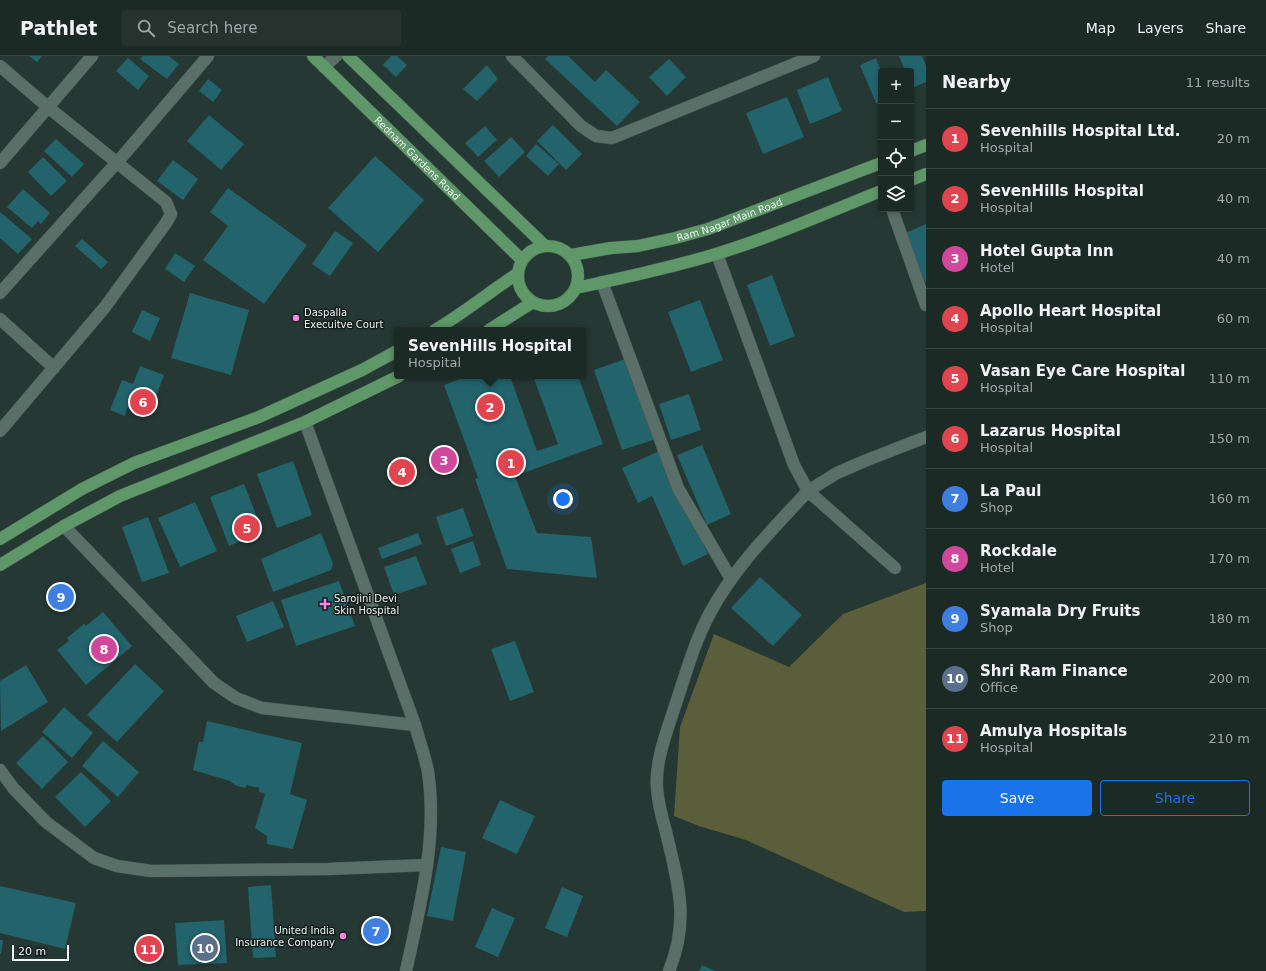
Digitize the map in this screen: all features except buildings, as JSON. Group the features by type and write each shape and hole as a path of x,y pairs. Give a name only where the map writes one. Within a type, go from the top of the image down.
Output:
{"main road":[{"name":"Rednam Gardens Road","path":"313,56 522,260"},
{"path":"348,56 500,205 544,245"},
{"path":"914,150 926,145"},
{"name":"Ram Nagar Main Road","path":"571,255 611,248 638,246 708,229 878,164"},
{"path":"914,179 926,174"},
{"path":"576,288 651,272 717,254 878,192"},
{"path":"544,245 559,247 571,255 577,265 579,276 576,288 569,298 558,304 545,306 533,302 524,294 519,284 517,274 522,260 531,250 544,245"},
{"path":"440,327 517,274"},
{"path":"494,327 533,302"},
{"path":"0,539 82,489 128,467 260,417 348,376 394,353"},
{"path":"0,565 64,526 120,496 306,422 394,378"}],"street":[{"path":"0,163 49,108 92,56"},
{"path":"0,293 117,163 208,56"},
{"path":"324,66 336,56"},
{"path":"512,56 581,126 596,136 612,138 814,56"},
{"path":"0,66 49,108 166,202 171,214 118,290 0,431"},
{"path":"893,212 926,305"},
{"path":"717,254 794,465 808,491 895,568"},
{"path":"602,282 678,488 731,579"},
{"path":"0,319 54,368"},
{"path":"306,422 415,725 428,771 432,820 427,865 406,971"},
{"path":"669,971 675,957 680,934 681,914 678,883 659,804 657,767 669,724 692,654 710,614 731,579 760,542 808,491 837,474 867,460 926,437"},
{"path":"64,526 214,682 236,698 262,708 415,725"},
{"path":"0,770 14,789 46,822 94,858 117,866 151,871 427,865"}],"green space":[{"path":"926,583 926,911 904,912 746,840 699,826 674,816 680,727 714,634 789,667 843,614"}],"place":[{"name":"Daspalla Execuitve Court","path":"296,318"},
{"name":"Lazarus Hospital","path":"143,402"},
{"name":"SevenHills Hospital","path":"490,407"},
{"name":"Hotel Gupta Inn","path":"444,460"},
{"name":"Sevenhills Hospital Ltd.","path":"511,463"},
{"name":"Apollo Heart Hospital","path":"402,472"},
{"name":"Vasan Eye Care Hospital","path":"247,528"},
{"name":"Syamala Dry Fruits","path":"61,597"},
{"name":"Sarojini Devi Skin Hospital","path":"325,604"},
{"name":"Rockdale","path":"104,649"},
{"name":"La Paul","path":"376,931"},
{"name":"United India Insurance Company","path":"343,936"},
{"name":"Shri Ram Finance","path":"205,948"},
{"name":"Amulya Hospitals","path":"149,949"}]}
